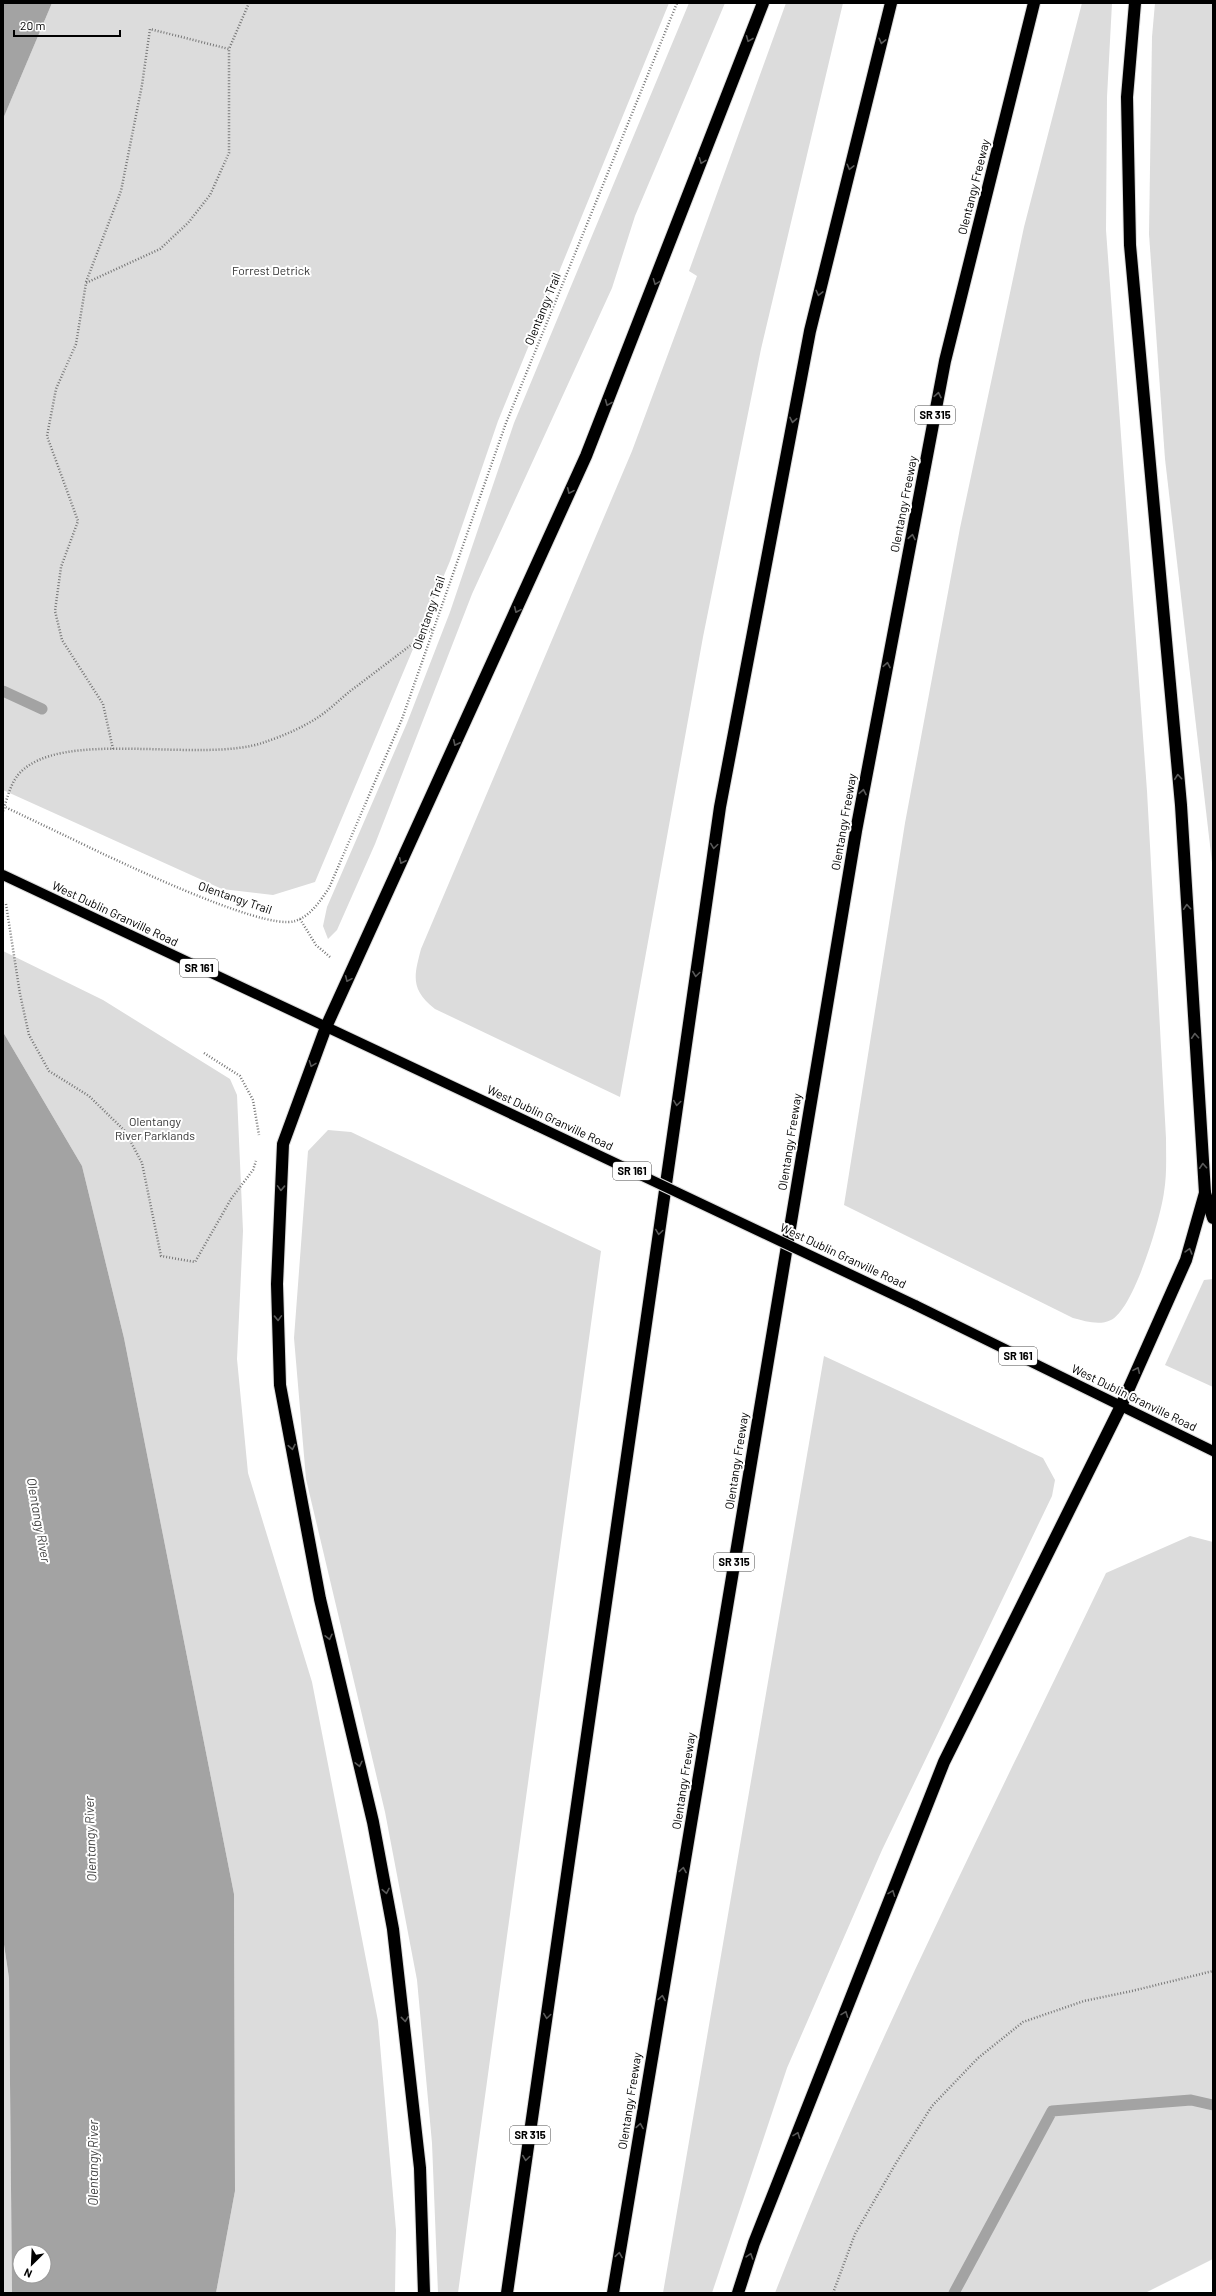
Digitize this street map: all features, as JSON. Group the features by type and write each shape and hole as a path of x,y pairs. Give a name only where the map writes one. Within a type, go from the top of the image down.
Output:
{"highway":[{"path":"424,2293 420,2168 393,1929 373,1822 320,1599 280,1385 276,1284 283,1144 326,1027 586,456 764,3"},
{"name":"SR 315","path":"507,2293 720,807 810,331 891,3"},
{"name":"Olentangy Freeway","path":"613,2293 856,831 945,361 1034,3"},
{"path":"1135,3 1127,97 1130,245 1181,805 1205,1193 1213,1218"},
{"path":"738,2293 757,2236 944,1762 1121,1406 1186,1260 1205,1193"}],"main road":[{"name":"West Dublin Granville Road","path":"3,875 915,1305 1213,1452"}],"path":[{"path":"86,283 160,249 188,223 210,195 229,153 229,49 249,3"},
{"name":"Olentangy Trail","path":"3,806 154,878 242,912 278,922 294,922 318,905 329,888 402,719 432,629 506,423 677,3"},
{"path":"113,749 103,704 62,640 55,611 61,567 78,521 47,436 56,389 76,344 86,283 121,191 142,85 150,29 229,49"},
{"path":"3,811 10,789 18,775 34,762 82,749 173,751 225,750 264,743 319,717 432,629"},
{"path":"5,901 28,1035 49,1071 89,1096 125,1131 142,1163 161,1256 195,1262 231,1199 253,1170 258,1155"},
{"path":"300,919 316,945 350,973"},
{"path":"204,1053 240,1076 253,1100 259,1141"},
{"path":"833,2293 855,2234 896,2163 932,2106 978,2058 1022,2022 1084,2001 1132,1992 1213,1970"}],"green space":[{"name":"Forrest Detrick","path":"52,3 669,3 498,421 450,561 315,882 273,895 222,889 3,790 3,119"},
{"path":"689,3 725,3 635,216 612,288 472,594 375,844 337,930 328,939 323,926 327,907 407,723 450,612 514,423"},
{"path":"786,3 843,3 761,349 703,637 620,1097 435,1009 421,995 418,988 416,982 417,967 421,949 632,451 697,276 689,271"},
{"path":"1082,3 1112,3 1107,97 1106,230 1147,791 1166,1138 1165,1186 1158,1221 1152,1241 1129,1299 1120,1312 1111,1320 1102,1323 1087,1322 1073,1318 844,1205 905,823 960,528 1024,227"},
{"path":"1155,3 1213,3 1213,871 1165,459 1149,234 1152,37"},
{"name":"Olentangy River Parklands","path":"3,951 103,1000 230,1079 237,1095 243,1231 237,1359 248,1473 312,1682 378,2021 396,2230 395,2293 216,2293 235,2191 234,1894 124,1338 82,1166 3,1032"},
{"path":"328,1130 351,1132 601,1251 458,2293 438,2293 432,2143 417,1980 385,1812 306,1479 294,1338 308,1151"},
{"path":"1213,1279 1213,1387 1165,1365 1204,1280"},
{"path":"824,1356 1043,1458 1055,1480 1052,1496 882,1850 787,2068 712,2293 663,2293"},
{"path":"1190,1536 1213,1542 1213,2259 1145,2293 775,2293 851,2110 892,2020 976,1841 1106,1573"},
{"path":"3,1938 9,1978 12,2293 3,2293"}],"water":[{"path":"3,3 52,3 3,119"},
{"name":"Olentangy River","path":"3,1032 82,1166 124,1338 234,1894 235,2191 216,2293 12,2293 9,1978 3,1938"}],"waterway":[{"path":"3,691 42,709"},
{"path":"954,2293 1052,2111 1191,2100 1213,2105"}]}
